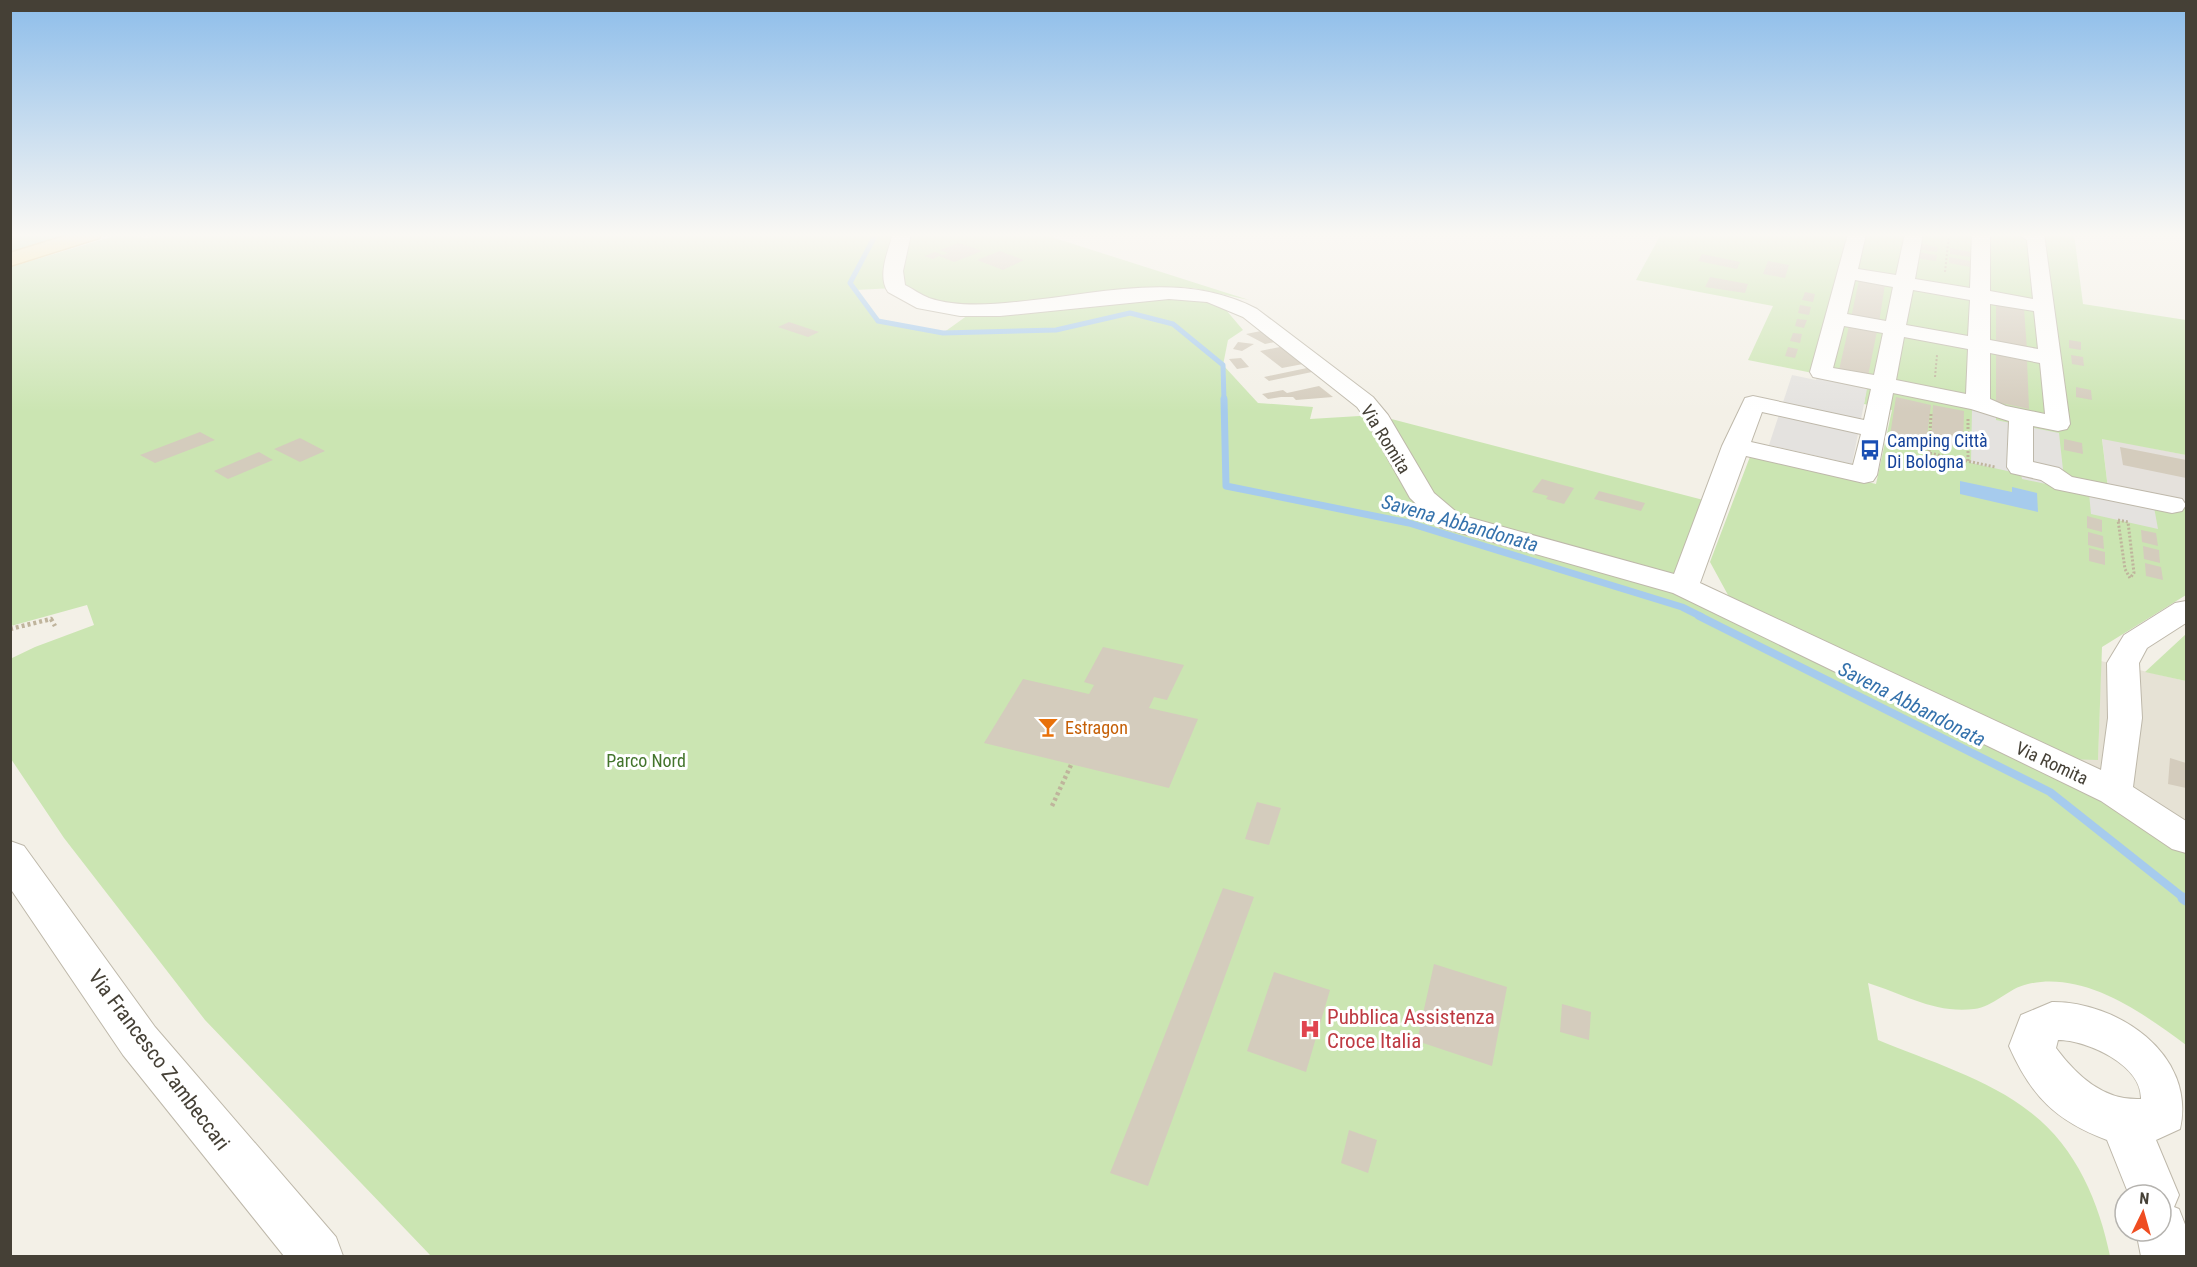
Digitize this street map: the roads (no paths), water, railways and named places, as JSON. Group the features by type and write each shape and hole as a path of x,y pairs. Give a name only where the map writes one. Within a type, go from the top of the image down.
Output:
{"street":[{"name":"Via Romita","path":"903,293 913,300 939,307 996,309 1154,293"},
{"name":"Via Romita","path":"1179,293 1202,295 1231,303 1250,313 1365,402 1376,415 1423,498 1450,520 1477,530 1638,572 1684,587 2114,792 2187,839"},
{"path":"1842,293 1821,372 1973,402 1999,412 2058,424 2043,293"},
{"path":"1735,446 1864,476 1902,293"},
{"path":"1963,293 2045,307"},
{"path":"1973,402 1979,345 1980,296"},
{"path":"1835,318 2050,358"},
{"path":"1800,461 1822,378"},
{"path":"1684,587 1753,403 1874,429"},
{"path":"2021,416 2020,467 2050,474 2064,483 2172,506"},
{"path":"2120,494 2124,521"},
{"name":"Via Romita","path":"2114,792 2120,765 2125,718 2123,663 2135,642 2187,610"},
{"name":"Via Francesco Zambeccari","path":"10,856 139,1041 317,1257"},
{"path":"2052,1021 2075,1021 2104,1030 2126,1043 2175,1087 2167,1098 2163,1113 2148,1121 2124,1121 2094,1112 2053,1084 2035,1059 2032,1046 2037,1029 2052,1021"},
{"path":"2124,1121 2149,1183"}],"water":[{"path":"1960,481 2012,492 2012,487 2037,493 2038,512 1960,494"}],"waterway":[{"name":"Savena Abbandonata","path":"857,293 878,321 943,333 1056,330 1130,313 1173,324 1223,365 1224,401"},
{"name":"Savena Abbandonata","path":"1224,399 1226,486 1409,523 1682,607 1702,617"},
{"name":"Savena Abbandonata","path":"1699,616 2050,792 2185,899"}],"place":[{"name":"Camping Città Di Bologna","path":"1870,450"},
{"name":"Estragon","path":"1048,727"},
{"name":"Pubblica Assistenza Croce Italia","path":"1310,1029"}],"park label":[{"name":"Parco Nord","path":"646,760"}]}
